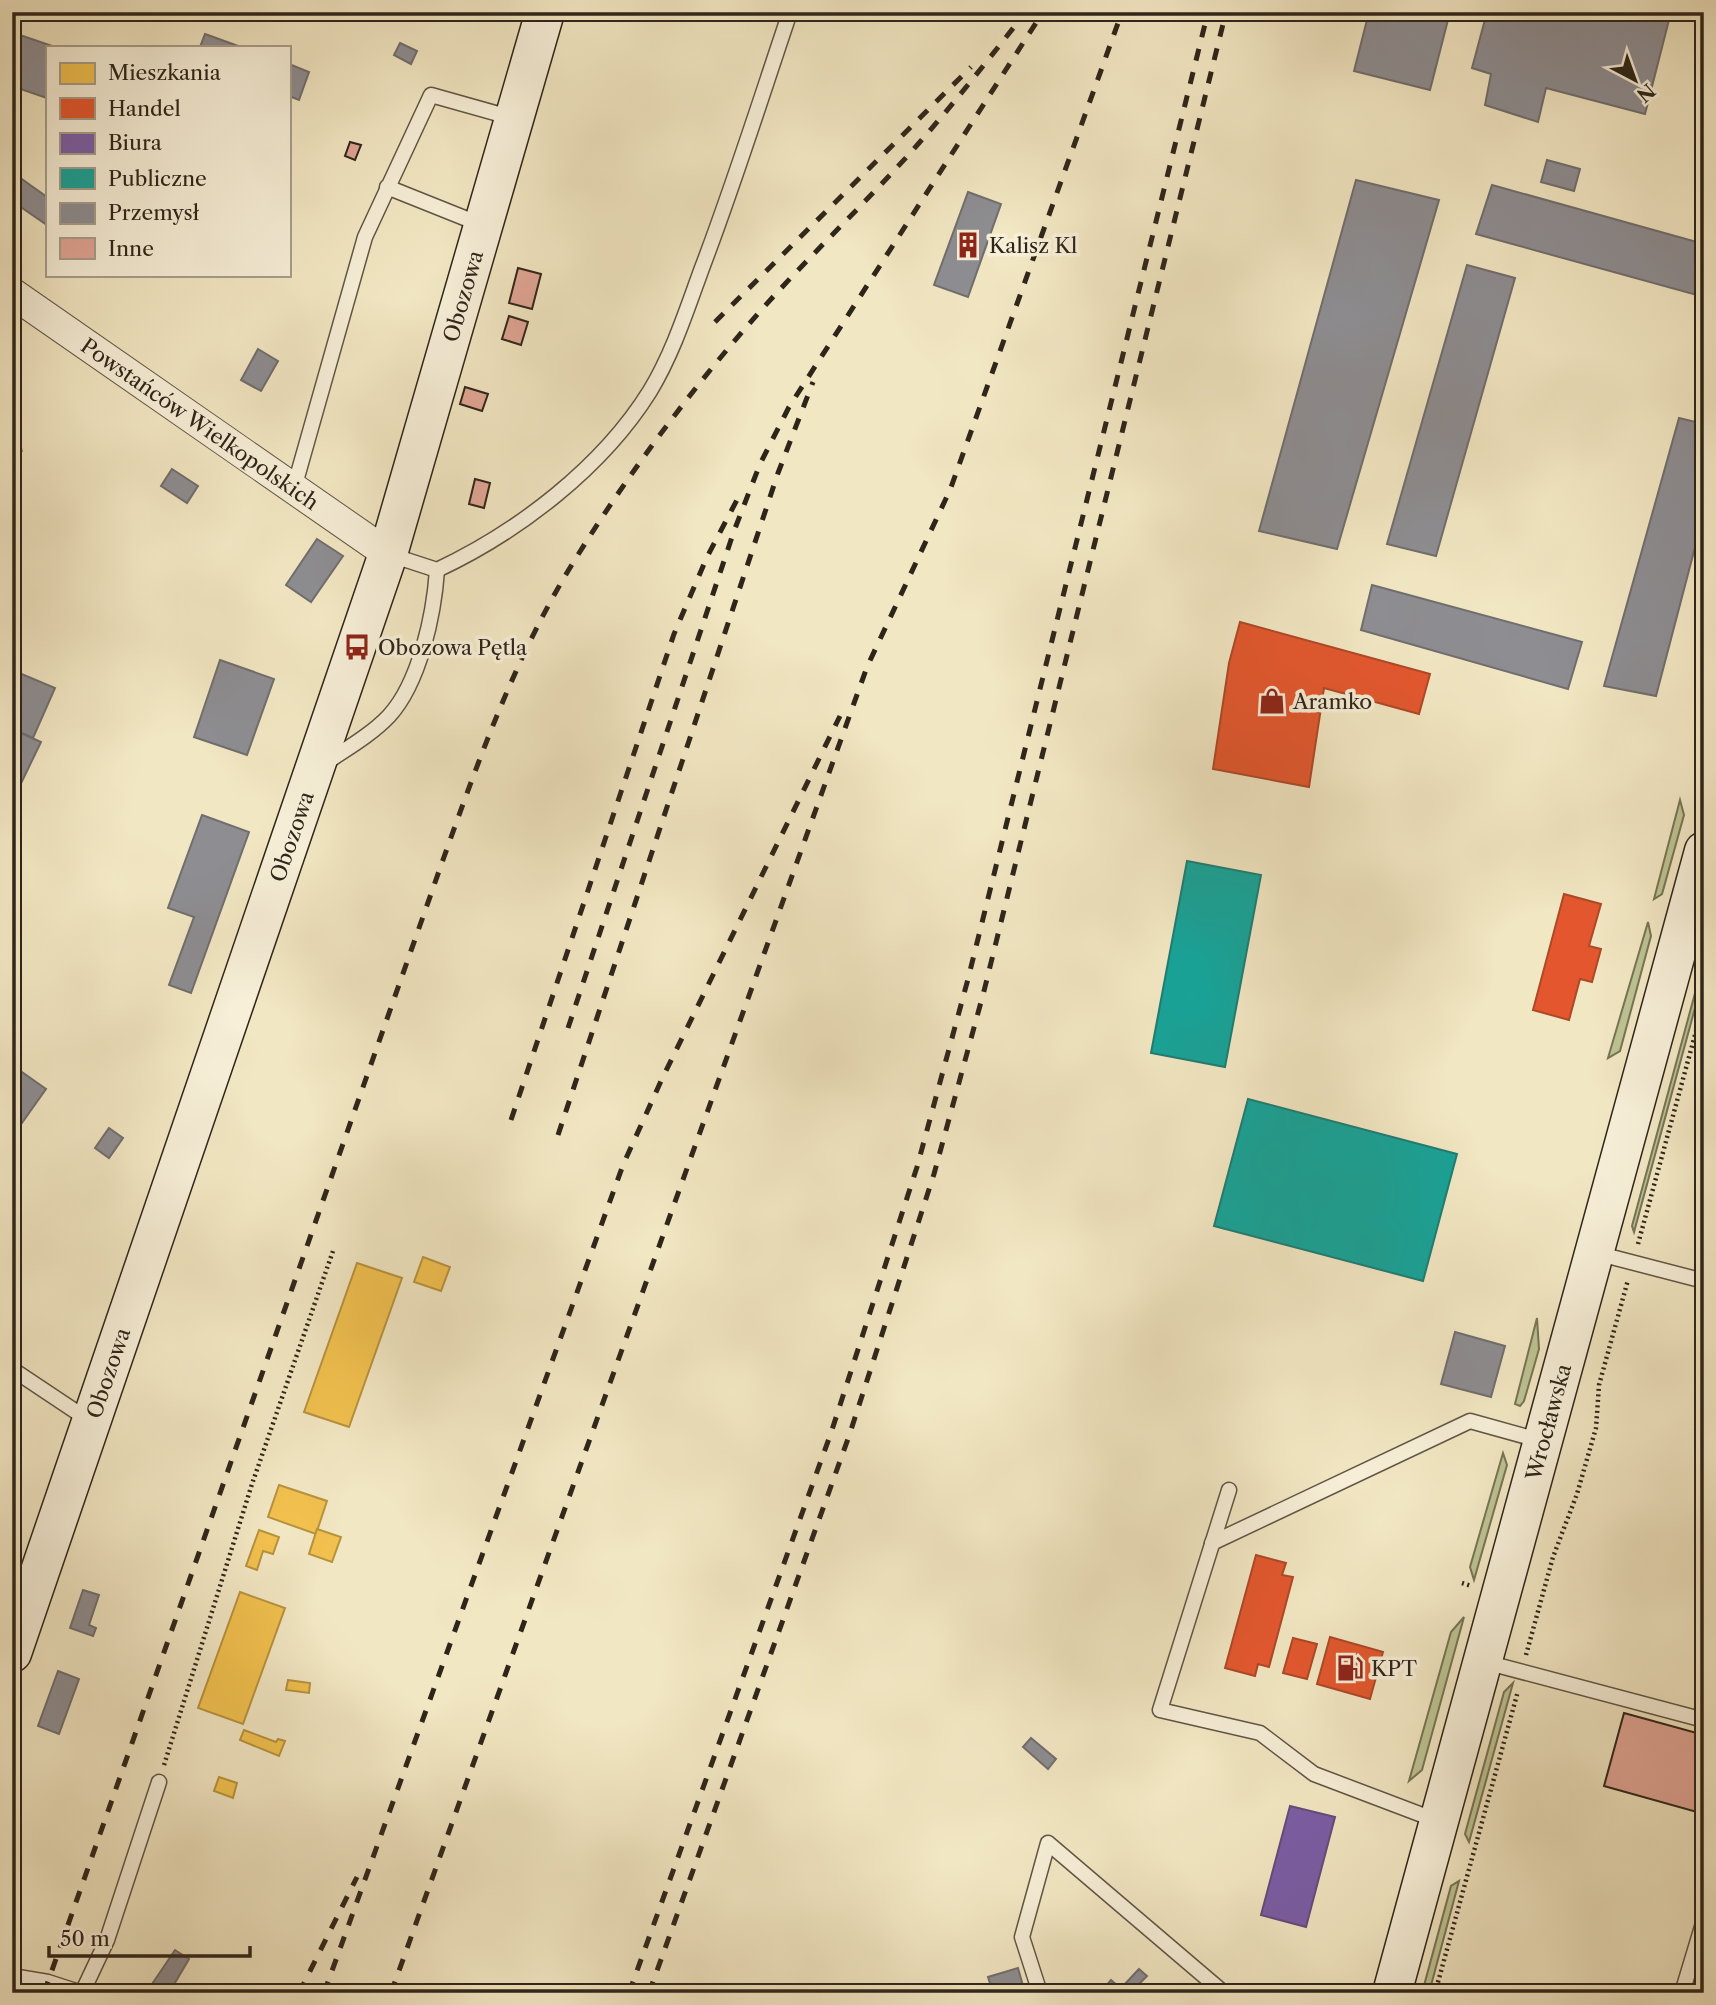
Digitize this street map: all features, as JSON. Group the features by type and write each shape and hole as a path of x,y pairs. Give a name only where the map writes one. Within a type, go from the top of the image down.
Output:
{"street":[{"name":"Obozowa","path":"12,1653 388,554 545,12"},
{"name":"Powstańców Wielkopolskich","path":"12,293 388,554"},
{"name":"Wrocławska","path":"1392,1993 1595,1252 1697,904 1704,851"}],"lane":[{"path":"388,554 437,570 493,540 568,483 604,448 650,390 669,352 713,238 790,12"},
{"path":"295,488 365,237 431,95 513,118"},
{"path":"387,187 482,225"},
{"path":"313,772 376,728 400,702 430,622 437,570"},
{"path":"1595,1252 1704,1281"},
{"path":"12,1369 91,1422"},
{"path":"1212,1543 1470,1421 1543,1441"},
{"path":"1229,1490 1160,1710 1259,1733 1314,1774 1439,1821"},
{"path":"1483,1662 1704,1720"},
{"path":"12,1976 48,1982 82,1993 107,1940 159,1782"},
{"path":"1041,1993 1023,1937 1048,1843 1224,1993"},
{"path":"1682,1993 1704,1920"}],"path":[{"path":"1435,1993 1553,1557 1577,1494 1596,1428 1599,1385 1704,1002"},
{"path":"159,1782 189,1678 252,1484 333,1251"}],"green space":[{"path":"1680,800 1684,815 1662,894 1654,899"},
{"path":"1648,922 1651,936 1620,1051 1608,1058"},
{"path":"1704,960 1704,975 1634,1232 1632,1226"},
{"path":"1537,1318 1539,1349 1524,1401 1520,1406 1515,1404"},
{"path":"1503,1453 1507,1465 1474,1580 1470,1567"},
{"path":"1464,1617 1422,1770 1409,1781 1451,1632"},
{"path":"1513,1683 1469,1842 1465,1834 1504,1692"},
{"path":"1459,1881 1429,1993 1422,1993 1451,1886"}],"building: Mieszkania":[{"path":"12,419 22,451 12,454"},
{"path":"423,1257 450,1267 441,1291 414,1282"},
{"path":"357,1263 402,1278 349,1427 304,1412"},
{"path":"279,1485 327,1501 316,1534 268,1517"},
{"path":"317,1529 341,1537 332,1562 309,1554"},
{"path":"259,1530 279,1537 273,1554 263,1551 257,1570 246,1566"},
{"path":"240,1592 285,1608 243,1724 198,1708"},
{"path":"288,1680 310,1683 309,1693 286,1690"},
{"path":"244,1730 276,1742 278,1739 285,1741 279,1756 240,1740"},
{"path":"219,1777 237,1783 233,1798 214,1791"}],"building: Handel":[{"name":"Aramko","path":"1240,622 1430,674 1419,714 1324,688 1309,787 1213,769 1229,663"},
{"path":"1564,894 1601,904 1589,946 1601,949 1592,982 1580,979 1569,1020 1533,1010"},
{"path":"1704,1396 1704,1431 1695,1429"},
{"path":"1256,1555 1286,1563 1282,1575 1293,1577 1269,1667 1258,1664 1255,1676 1225,1668"},
{"name":"KPT","path":"1330,1637 1383,1652 1370,1699 1317,1684"},
{"path":"1293,1638 1317,1644 1307,1679 1283,1673"}],"building: Biura":[{"path":"1290,1806 1335,1817 1306,1927 1261,1915"}],"building: Publiczne":[{"path":"1187,861 1261,875 1225,1067 1151,1053"},
{"path":"1248,1099 1457,1154 1423,1281 1214,1226"}],"building: Przemysł":[{"path":"1369,12 1450,12 1430,90 1354,71"},
{"path":"1487,12 1671,12 1645,114 1546,88 1538,122 1485,105 1491,74 1472,68"},
{"path":"14,33 52,46 46,46 46,98 12,86"},
{"path":"205,34 238,46 200,46"},
{"path":"400,43 417,51 411,64 394,55"},
{"path":"290,64 309,72 299,100 290,96"},
{"path":"1547,160 1580,169 1574,191 1541,182"},
{"path":"12,172 46,196 46,224 12,201"},
{"path":"1356,180 1439,200 1337,549 1259,531"},
{"path":"1492,185 1704,244 1704,297 1476,234"},
{"name":"Kalisz Kl","path":"968,192 1001,204 968,297 934,285"},
{"path":"1467,265 1515,278 1436,556 1387,544"},
{"path":"258,349 278,361 261,391 241,380"},
{"path":"1679,418 1704,424 1704,513 1656,696 1604,686"},
{"path":"172,469 198,486 187,503 161,486"},
{"path":"317,539 343,556 311,602 286,585"},
{"path":"1372,585 1582,642 1568,689 1361,630"},
{"path":"220,660 274,679 247,755 194,737"},
{"path":"12,670 55,688 33,738 12,729"},
{"path":"12,729 41,742 12,802"},
{"path":"202,815 249,832 191,993 169,985 194,917 168,908"},
{"path":"12,1065 46,1089 17,1130 12,1127"},
{"path":"109,1128 123,1138 109,1158 95,1148"},
{"path":"1455,1332 1505,1346 1491,1397 1441,1384"},
{"path":"83,1590 99,1595 89,1625 96,1628 93,1636 70,1628"},
{"path":"58,1671 79,1679 59,1734 38,1726"},
{"path":"1031,1738 1056,1759 1048,1769 1023,1747"},
{"path":"175,1950 189,1959 169,1993 152,1993 148,1990"},
{"path":"1018,1968 1025,1993 993,1993 988,1977"},
{"path":"1139,1969 1147,1976 1130,1993 1123,1986"},
{"path":"1111,1980 1126,1993 1100,1993"}],"building: Inne":[{"path":"350,142 361,145 355,160 345,156"},
{"path":"518,268 541,274 532,309 509,303"},
{"path":"509,316 528,322 521,345 502,339"},
{"path":"465,387 488,394 482,411 460,404"},
{"path":"475,479 490,483 484,508 469,504"},
{"path":"1624,1713 1704,1735 1704,1814 1604,1786"}],"railway":[{"path":"44,1993 457,820 484,747 531,640 568,571 635,469 710,370 763,308 919,143 1026,12"},
{"path":"568,1028 734,531 760,464 789,407 1043,12"},
{"path":"391,1993 867,667 950,490 1122,12"},
{"path":"629,1993 831,1433 917,1167 968,979 1208,12"},
{"path":"649,1993 849,1436 934,1174 984,991 1226,12"},
{"path":"715,322 971,67"},
{"path":"558,1135 778,473 813,382"},
{"path":"511,1120 674,634 707,557 738,498"},
{"path":"324,1993 623,1165 661,1081 840,716"},
{"path":"299,1993 357,1877"}],"place":[{"name":"Kalisz Kl","path":"968,245"},
{"name":"Obozowa Pętla","path":"357,647"},
{"name":"Aramko","path":"1272,701"},
{"name":"KPT","path":"1350,1668"}]}
